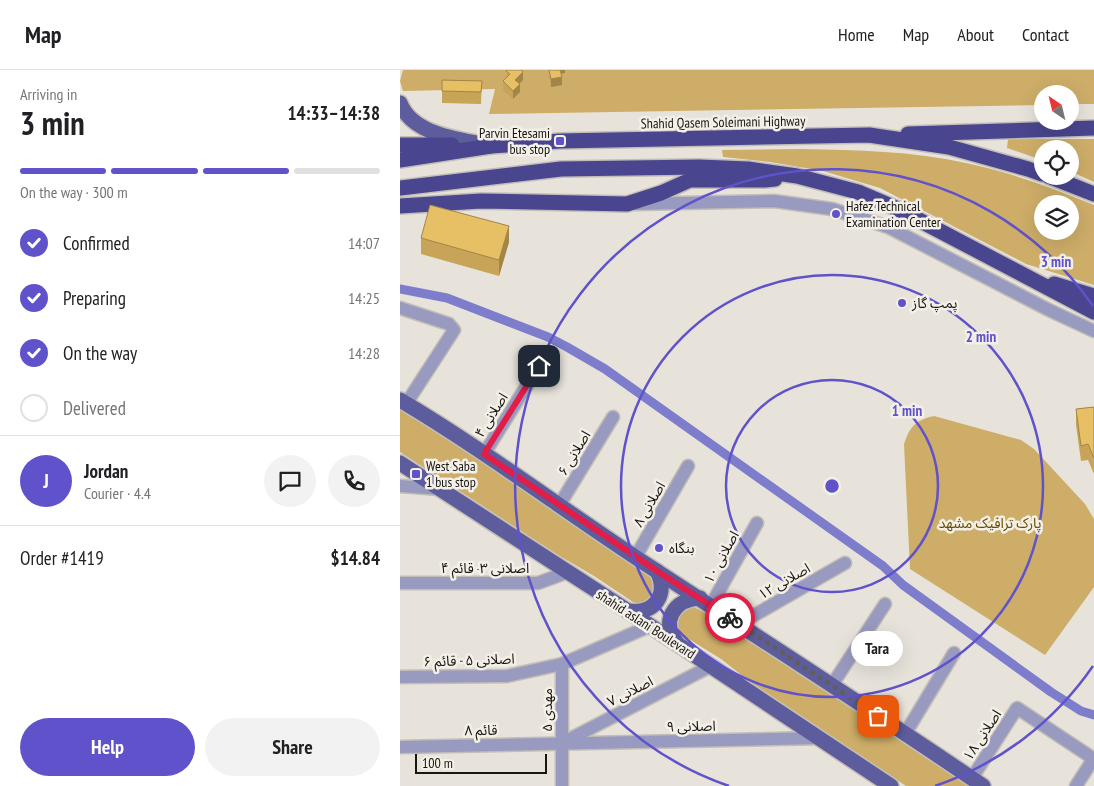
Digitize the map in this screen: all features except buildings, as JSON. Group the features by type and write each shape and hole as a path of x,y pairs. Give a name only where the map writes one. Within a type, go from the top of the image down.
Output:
{"highway":[{"path":"869,135 1094,128"},
{"name":"Shahid Qasem Soleimani Highway","path":"400,160 491,146 560,141 869,135 949,147 1034,171"},
{"path":"400,145 491,146"},
{"path":"400,188 561,169 699,167 748,169 797,176 858,192 898,209 1094,312"},
{"path":"400,206 481,201 627,204 661,193 690,180 766,180 797,176"},
{"path":"1071,185 1094,194"},
{"path":"1019,274 1094,296"}],"main road":[{"path":"400,103 416,124 435,132 491,146"},
{"path":"403,402 978,782"},
{"name":"shahid aslani Boulevard","path":"400,463 821,738 887,784"},
{"path":"628,611 644,611 657,602 662,586 661,578 657,571"},
{"path":"678,644 670,630 672,613 677,606 692,598 706,602"}],"street":[{"path":"627,204 774,201 832,209 888,227 1094,331"},
{"path":"400,308 449,324 454,330 403,402"},
{"name":"اصلانی ۴","path":"484,454 539,366"},
{"name":"اصلانی ۶","path":"560,504 614,417"},
{"name":"اصلانی ۸","path":"636,556 688,466"},
{"path":"400,486 440,489"},
{"name":"اصلانی ۱۰","path":"706,602 757,523"},
{"name":"اصلانی ۱۲","path":"739,624 845,563"},
{"name":"اصلانی ۳- قائم ۴","path":"400,583 538,583 568,572"},
{"path":"832,685 884,604"},
{"name":"اصلانی ۵ - قائم ۶","path":"400,677 507,676 562,664 650,626"},
{"path":"905,734 954,652"},
{"name":"مهدی ۵","path":"562,664 562,786"},
{"name":"اصلانی ۷","path":"562,743 711,666"},
{"name":"اصلانی ۱۸","path":"978,782 1017,708 1094,759"},
{"name":"اصلانی ۹","path":"562,743 821,738"},
{"name":"قائم ۸","path":"400,746 562,743"},
{"path":"1076,786 1094,759"}],"green space":[{"path":"403,70 1094,70 1094,104 1079,104 1079,85 1034,85 1034,105 489,114 495,89 403,91 400,81"},
{"path":"1008,139 1094,139 1094,182 1079,175 1079,140 1034,140 1034,157 1007,148"},
{"path":"823,149 905,154 946,159 982,167 1034,183 1034,185 1047,187 1068,195 1034,195 1034,240 1079,240 1079,199 1094,205 1094,285 1026,264 880,188 823,171 770,162 723,157 722,150"},
{"path":"400,409 568,517 611,551 649,575 654,581 656,589 650,601 639,604 633,602 400,452"},
{"name":"پارک ترافیک مشهد","path":"934,416 1021,440 1034,449 1085,504 1094,519 1094,587 1045,655 910,569 904,444 914,425"},
{"path":"691,606 770,650 974,786 906,786 749,681 721,659 684,636 677,629 675,622 677,614"}],"waterway":[{"path":"400,289 447,298 548,337 605,369 883,566 903,585 1051,692 1081,711 1094,715"}],"way so far":[{"path":"730,618 878,716"}],"place":[{"name":"Parvin Etesami bus stop","path":"560,141"},
{"name":"Hafez Technical Examination Center","path":"836,214"},
{"name":"پمپ گاز","path":"902,303"},
{"name":"West Saba 1 bus stop","path":"416,474"},
{"name":"بنگاه","path":"659,548"},
{"name":"Tara","path":"878,716"}],"route":[{"path":"539,366 484,454 730,618"}]}
